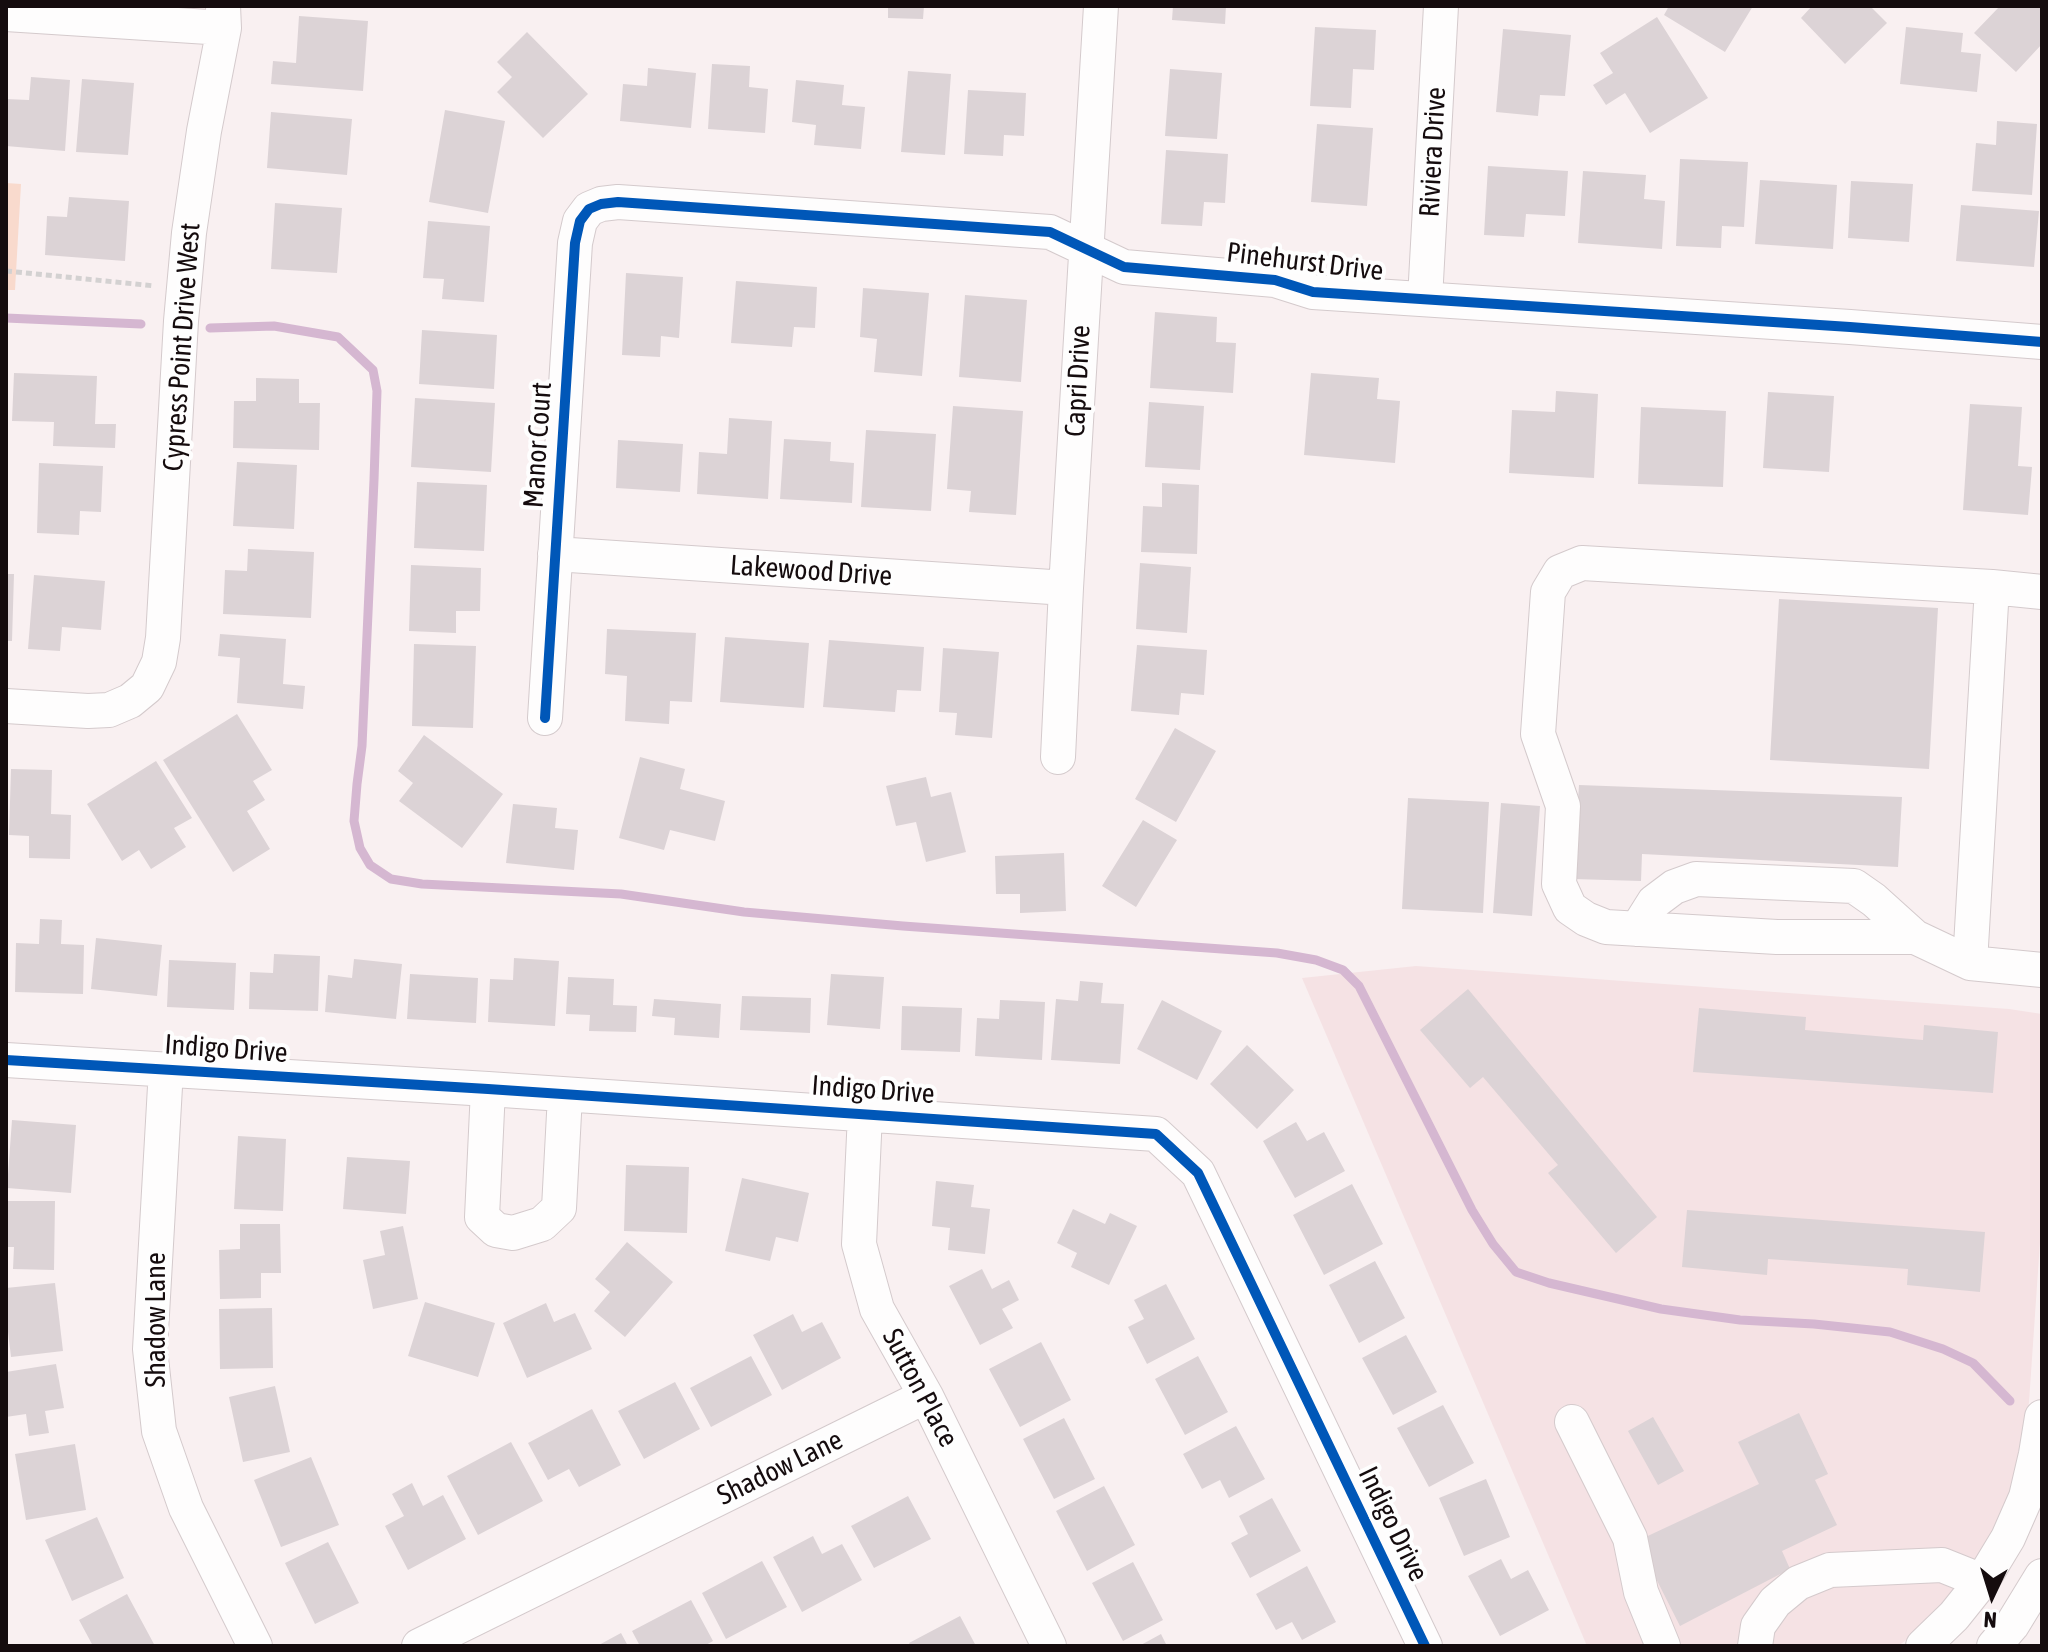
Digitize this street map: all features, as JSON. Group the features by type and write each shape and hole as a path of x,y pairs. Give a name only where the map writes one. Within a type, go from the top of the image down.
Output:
{"street":[{"name":"Capri Drive","path":"1058,757 1101,6"},
{"name":"Riviera Drive","path":"1425,299 1441,6"},
{"path":"6,14 223,17"},
{"name":"Cypress Point Drive West","path":"6,706 109,710 130,701 147,687 159,662 189,233 223,17"},
{"name":"Pinehurst Drive","path":"618,202 1050,232 1124,267 1275,280 1313,292 2042,342"},
{"name":"Manor Court","path":"545,718 575,243 580,221 589,209 618,202"},
{"name":"Lakewood Drive","path":"555,554 1066,588"},
{"path":"1915,937 1777,937 1606,927 1570,908 1559,884 1563,806 1538,734 1548,592 1560,572 1582,563 2042,592"},
{"path":"1970,963 1992,587"},
{"path":"1637,929 1654,902 1674,887 1696,879 1854,886 1915,937 1970,963 2042,970"},
{"name":"Indigo Drive","path":"6,1060 1156,1134 1198,1173 1425,1646"},
{"name":"Shadow Lane","path":"166,1069 150,1349 159,1431 186,1508 255,1646"},
{"path":"488,1089 482,1217 496,1230 513,1233 542,1224 559,1208 565,1095"},
{"name":"Sutton Place","path":"865,1114 859,1244 877,1309 926,1396 1049,1646"},
{"name":"Shadow Lane","path":"419,1646 926,1396"},
{"path":"1923,1646 1954,1616 1982,1581 2008,1538 2026,1497 2042,1417"},
{"path":"1572,1422 1630,1538 1641,1592 1663,1646"},
{"path":"1755,1646 1758,1626 1775,1602 1798,1583 1830,1570 1942,1565 1982,1581"},
{"path":"1994,1646 2012,1625 2042,1576"}],"path":[{"path":"6,271 184,289"}],"shaded area":[{"path":"6,183 21,184 15,290 6,290"},
{"path":"1416,966 2009,1009 2042,1014 2042,1213 2029,1402 2022,1451 2012,1492 1996,1530 1971,1571 1944,1604 1898,1646 1587,1646 1302,978"}],"building":[{"path":"888,6 924,6 923,19 888,18"},
{"path":"1173,6 1226,6 1225,24 1172,20"},
{"path":"1669,6 1753,6 1725,52 1664,15"},
{"path":"1812,6 1870,6 1887,23 1845,64 1801,18"},
{"path":"2000,6 2042,6 2042,44 2016,72 1974,33"},
{"path":"299,16 368,21 363,91 271,84 273,61 296,63"},
{"path":"1657,17 1708,98 1650,133 1625,93 1606,105 1593,85 1613,73 1600,53"},
{"path":"1315,27 1376,30 1374,70 1353,69 1351,108 1310,106"},
{"path":"1906,27 1963,33 1961,52 1981,54 1977,92 1900,84"},
{"path":"1503,29 1571,35 1565,96 1540,95 1538,116 1496,112"},
{"path":"527,32 588,94 543,138 497,92 512,77 497,62"},
{"path":"712,64 750,66 749,87 768,89 765,133 708,129"},
{"path":"648,68 696,73 691,128 620,121 623,84 647,86"},
{"path":"1170,69 1222,73 1217,139 1165,136"},
{"path":"908,71 951,74 945,155 901,152"},
{"path":"31,77 70,80 65,151 6,146 6,99 29,100"},
{"path":"82,79 134,83 128,155 76,152"},
{"path":"796,80 844,85 842,105 865,107 861,149 814,145 816,125 792,122"},
{"path":"968,90 1026,93 1024,136 1004,135 1003,156 964,154"},
{"path":"445,110 505,121 488,213 429,202"},
{"path":"271,112 352,119 347,175 267,168"},
{"path":"1997,121 2037,124 2032,195 1972,191 1976,143 1996,145"},
{"path":"1317,124 1373,128 1367,206 1311,202"},
{"path":"1166,150 1228,154 1225,203 1204,202 1202,226 1161,224"},
{"path":"1680,159 1748,162 1744,227 1722,226 1721,248 1676,246"},
{"path":"1488,166 1568,171 1565,216 1526,214 1524,237 1484,235"},
{"path":"1583,171 1646,175 1644,199 1665,201 1662,249 1578,243"},
{"path":"1760,180 1837,185 1833,249 1755,244"},
{"path":"1851,181 1913,184 1909,242 1848,238"},
{"path":"69,197 129,201 125,261 45,255 47,216 67,217"},
{"path":"275,203 342,208 337,273 271,269"},
{"path":"1961,205 2039,211 2034,267 1956,261"},
{"path":"428,221 490,226 484,302 442,299 444,279 423,278"},
{"path":"626,273 683,277 679,338 661,336 660,357 622,355"},
{"path":"736,281 817,287 815,328 794,327 792,347 731,343"},
{"path":"863,288 929,293 922,376 874,372 877,339 860,337"},
{"path":"965,295 1027,300 1021,382 959,377"},
{"path":"1155,312 1217,317 1216,342 1236,343 1233,393 1150,388"},
{"path":"422,330 497,335 494,389 419,384"},
{"path":"14,373 97,376 95,424 116,424 115,448 53,446 54,422 12,421"},
{"path":"1311,373 1379,378 1377,399 1400,401 1395,463 1304,455"},
{"path":"256,378 299,379 299,403 320,403 319,450 233,448 234,401 256,401"},
{"path":"1556,391 1598,394 1594,478 1509,473 1512,410 1555,412"},
{"path":"1768,392 1834,396 1829,472 1763,468"},
{"path":"415,398 495,403 491,472 411,467"},
{"path":"1149,402 1204,406 1200,470 1145,467"},
{"path":"1970,404 2022,407 2018,466 2032,467 2028,515 1963,510"},
{"path":"953,406 1023,411 1016,515 969,512 971,491 947,489"},
{"path":"1641,407 1726,411 1723,487 1638,484"},
{"path":"729,418 772,421 768,499 697,494 699,452 727,454"},
{"path":"866,430 936,434 931,511 861,507"},
{"path":"784,439 831,442 830,461 854,463 852,503 780,499"},
{"path":"618,440 683,444 680,492 616,488"},
{"path":"237,462 297,465 294,529 233,526"},
{"path":"39,463 103,466 101,512 80,511 79,535 37,533"},
{"path":"417,482 487,485 484,551 414,548"},
{"path":"1162,483 1199,485 1197,554 1141,552 1143,506 1162,507"},
{"path":"248,549 314,552 311,618 223,614 225,570 247,571"},
{"path":"1140,563 1191,567 1187,633 1136,629"},
{"path":"411,565 481,568 480,611 456,611 456,633 409,631"},
{"path":"6,574 14,574 12,641 6,641"},
{"path":"34,575 105,581 101,630 62,627 60,651 28,649"},
{"path":"1779,599 1938,608 1929,769 1770,760"},
{"path":"607,629 696,633 692,702 670,701 669,724 625,721 627,676 605,674"},
{"path":"220,634 286,639 283,684 305,686 303,709 237,703 240,658 218,656"},
{"path":"725,637 809,643 804,708 720,702"},
{"path":"829,640 924,647 921,691 897,690 895,712 823,707"},
{"path":"414,644 476,646 473,728 412,726"},
{"path":"1137,645 1207,650 1204,695 1181,693 1179,715 1131,711"},
{"path":"943,648 999,652 992,738 955,735 957,713 939,712"},
{"path":"237,714 272,770 253,781 265,800 247,811 270,849 233,872 163,760"},
{"path":"1175,728 1216,751 1176,822 1135,799"},
{"path":"424,735 503,794 462,848 399,801 413,783 398,771"},
{"path":"640,757 685,769 680,789 725,801 715,841 670,830 664,850 619,838"},
{"path":"156,761 192,818 174,828 186,847 151,869 139,850 122,861 87,804"},
{"path":"11,769 52,770 51,814 71,815 70,859 29,858 29,836 9,835"},
{"path":"926,777 931,797 951,792 966,852 926,862 916,822 896,826 886,786"},
{"path":"1579,785 1902,797 1898,867 1642,854 1641,881 1573,879"},
{"path":"1408,798 1489,802 1483,913 1402,909"},
{"path":"1501,803 1540,806 1532,916 1493,913"},
{"path":"513,804 557,808 555,828 578,830 574,870 506,863"},
{"path":"1143,820 1177,840 1136,907 1102,886"},
{"path":"1064,853 1066,911 1020,913 1020,894 996,894 995,856"},
{"path":"40,919 62,920 61,944 84,945 83,994 15,992 16,943 39,944"},
{"path":"96,938 162,945 157,996 91,989"},
{"path":"274,954 320,956 318,1011 249,1009 250,972 273,973"},
{"path":"514,958 559,961 555,1026 488,1022 490,979 513,980"},
{"path":"354,959 402,964 396,1019 325,1012 328,975 352,978"},
{"path":"169,960 236,963 234,1010 167,1007"},
{"path":"410,974 478,978 476,1023 407,1019"},
{"path":"831,974 884,977 880,1029 827,1025"},
{"path":"568,977 614,979 613,1005 637,1006 636,1032 589,1031 590,1015 566,1014"},
{"path":"1080,981 1103,983 1101,1003 1124,1004 1120,1064 1051,1060 1056,999 1078,1001"},
{"path":"1468,989 1657,1217 1616,1253 1548,1173 1558,1165 1483,1077 1470,1088 1420,1030"},
{"path":"742,996 811,998 810,1033 740,1030"},
{"path":"654,999 721,1004 719,1038 674,1035 675,1018 652,1016"},
{"path":"1000,1000 1045,1002 1042,1060 975,1056 977,1018 999,1019"},
{"path":"1162,1000 1222,1031 1197,1080 1137,1049"},
{"path":"902,1006 962,1008 960,1052 901,1050"},
{"path":"1699,1008 1806,1017 1805,1030 1923,1040 1924,1025 1998,1032 1993,1093 1693,1072"},
{"path":"1247,1045 1294,1090 1257,1129 1210,1084"},
{"path":"12,1120 76,1125 71,1193 7,1188"},
{"path":"1296,1122 1307,1141 1324,1132 1345,1171 1295,1198 1263,1141"},
{"path":"238,1136 286,1139 283,1211 234,1209"},
{"path":"347,1157 410,1161 406,1214 343,1209"},
{"path":"626,1165 689,1167 687,1233 624,1231"},
{"path":"742,1178 809,1193 798,1242 776,1237 770,1261 725,1251"},
{"path":"936,1181 974,1185 971,1207 990,1209 985,1254 948,1250 950,1228 932,1226"},
{"path":"1352,1184 1383,1244 1324,1275 1293,1215"},
{"path":"6,1201 55,1201 54,1270 13,1269 14,1247 6,1247"},
{"path":"1073,1209 1105,1224 1110,1213 1137,1226 1109,1285 1071,1267 1077,1253 1057,1243"},
{"path":"1687,1210 1985,1232 1980,1292 1907,1285 1908,1269 1768,1259 1767,1275 1682,1267"},
{"path":"240,1224 280,1224 281,1273 261,1273 261,1298 220,1299 219,1250 240,1249"},
{"path":"403,1226 418,1299 373,1309 363,1260 385,1255 380,1231"},
{"path":"627,1242 673,1282 625,1337 594,1311 610,1292 595,1279"},
{"path":"1375,1261 1405,1318 1359,1343 1329,1285"},
{"path":"982,1269 992,1289 1009,1280 1019,1300 1002,1309 1013,1328 980,1345 949,1286"},
{"path":"55,1283 63,1351 11,1357 6,1288"},
{"path":"1166,1284 1195,1339 1147,1364 1128,1327 1144,1319 1134,1300"},
{"path":"425,1302 495,1323 478,1377 408,1356"},
{"path":"546,1303 554,1322 575,1313 592,1349 527,1378 503,1323"},
{"path":"272,1308 273,1368 220,1369 219,1309"},
{"path":"793,1314 802,1332 822,1322 841,1358 782,1390 753,1335"},
{"path":"1406,1335 1437,1392 1393,1415 1362,1358"},
{"path":"1041,1342 1071,1400 1020,1427 989,1369"},
{"path":"751,1356 772,1395 711,1427 690,1388"},
{"path":"1198,1356 1228,1412 1185,1435 1155,1379"},
{"path":"56,1364 64,1408 45,1411 49,1433 29,1436 26,1414 6,1417 6,1372"},
{"path":"675,1382 700,1429 644,1459 618,1411"},
{"path":"275,1386 290,1452 243,1462 229,1397"},
{"path":"1443,1405 1474,1463 1429,1487 1397,1428"},
{"path":"592,1409 621,1465 579,1487 569,1469 548,1480 528,1443"},
{"path":"1799,1413 1828,1474 1815,1480 1837,1525 1782,1551 1790,1569 1680,1626 1637,1541 1759,1484 1738,1442"},
{"path":"1653,1417 1684,1471 1658,1485 1628,1431"},
{"path":"1064,1418 1095,1479 1054,1499 1023,1439"},
{"path":"1236,1426 1265,1479 1229,1498 1220,1480 1202,1489 1183,1454"},
{"path":"511,1442 543,1501 478,1535 447,1476"},
{"path":"75,1444 86,1510 26,1520 15,1454"},
{"path":"311,1457 339,1525 281,1547 254,1480"},
{"path":"1486,1479 1510,1537 1464,1556 1439,1498"},
{"path":"412,1483 423,1506 443,1495 466,1539 408,1570 385,1526 404,1516 392,1494"},
{"path":"1104,1486 1135,1545 1087,1571 1056,1511"},
{"path":"908,1496 931,1539 874,1568 851,1526"},
{"path":"1272,1498 1301,1551 1250,1578 1231,1543 1248,1534 1239,1516"},
{"path":"97,1517 124,1578 72,1601 45,1540"},
{"path":"813,1536 822,1554 842,1544 862,1580 802,1612 773,1557"},
{"path":"328,1542 359,1603 315,1624 285,1563"},
{"path":"1501,1559 1511,1579 1528,1570 1549,1610 1500,1636 1468,1576"},
{"path":"762,1561 787,1607 726,1639 702,1593"},
{"path":"1133,1562 1163,1620 1123,1641 1092,1583"},
{"path":"1307,1566 1336,1622 1302,1640 1292,1622 1276,1630 1256,1594"},
{"path":"127,1594 155,1646 93,1646 79,1620"},
{"path":"691,1600 713,1641 704,1646 640,1646 632,1631"},
{"path":"960,1616 976,1646 911,1646 909,1643"},
{"path":"621,1633 628,1646 597,1646"},
{"path":"1161,1634 1167,1646 1139,1646"}],"waterway":[{"path":"6,318 141,324"},
{"path":"210,328 274,326 338,337 373,370 377,391 374,480 362,746 354,821 360,848 370,865 391,879 422,884 621,894 744,912 1277,953 1316,960 1343,970 1359,986 1472,1210 1493,1244 1516,1272 1549,1283 1661,1309 1740,1320 1890,1332 1943,1349 1973,1363 2010,1401"}],"cycle path":[{"path":"545,718 575,243 580,221 589,209 601,204 618,202 1050,232 1124,267 1275,280 1313,292 2042,342"},
{"path":"6,1060 1156,1134 1198,1173 1425,1646"}]}
